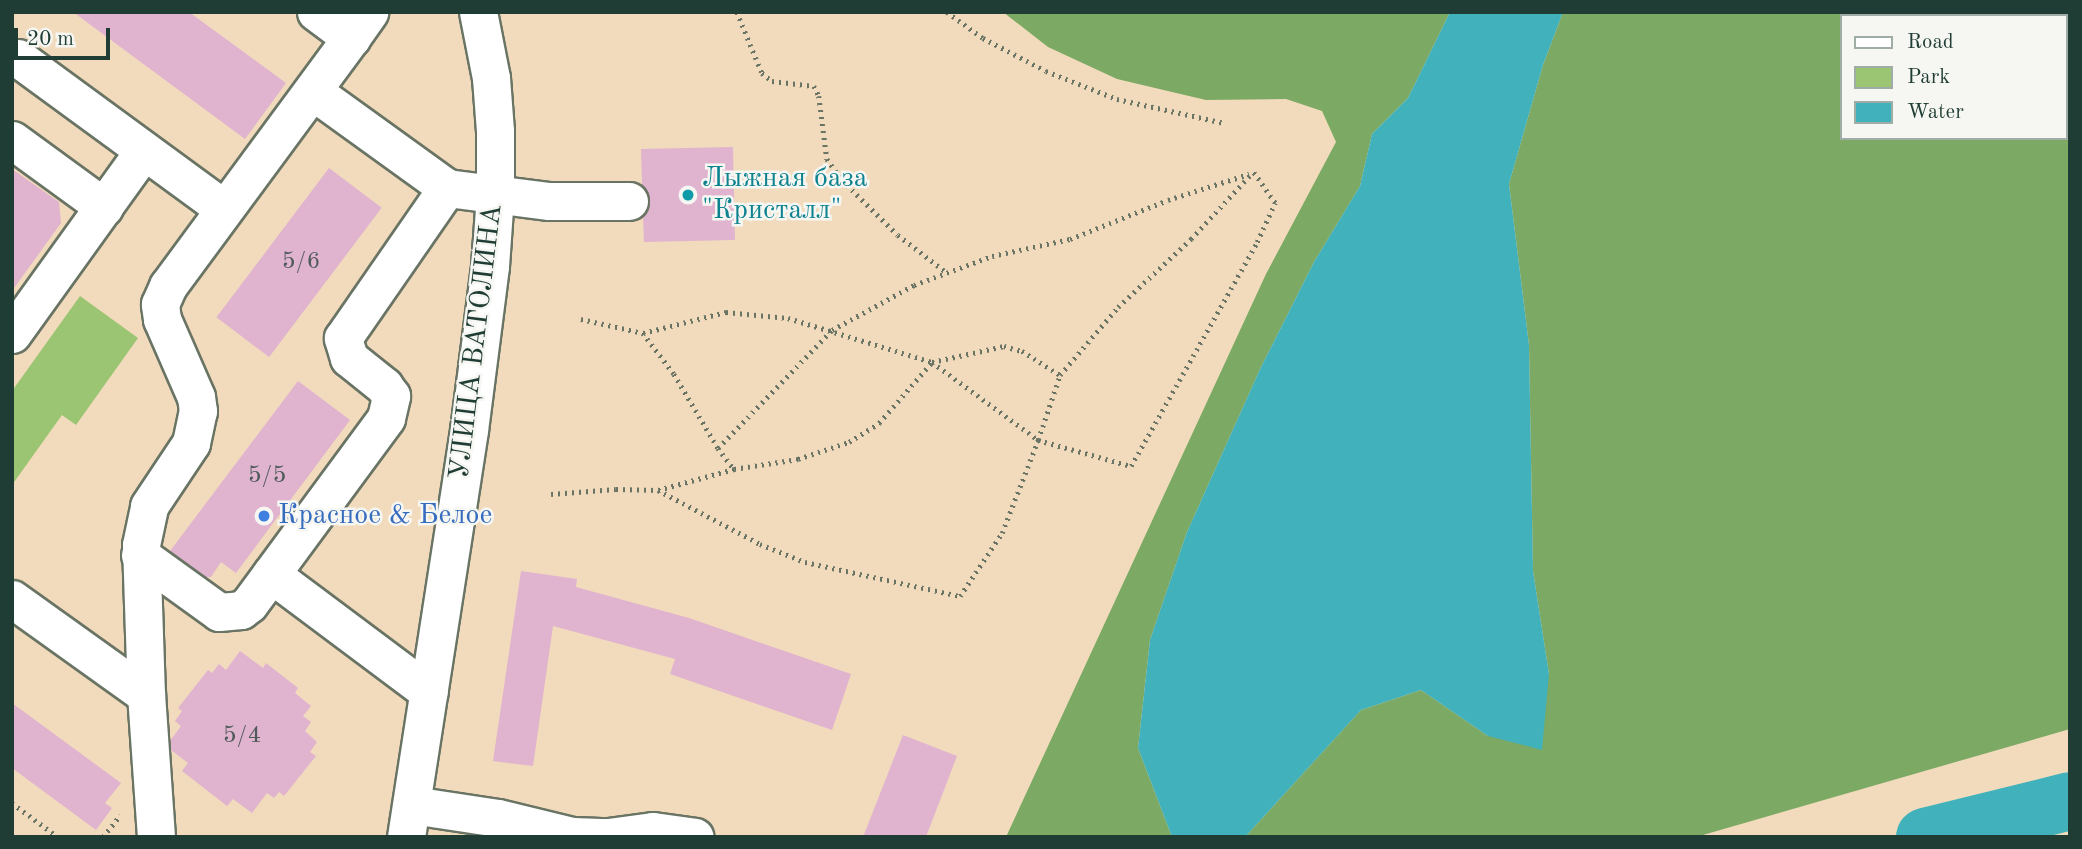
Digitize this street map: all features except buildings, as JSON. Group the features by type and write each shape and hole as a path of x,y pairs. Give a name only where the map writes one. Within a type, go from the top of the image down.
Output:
{"street":[{"path":"156,837 140,555 149,506 191,443 198,411 195,397 162,320 160,304 168,286 314,92 360,25 316,12"},
{"name":"УЛИЦА ВАТОЛИНА","path":"409,821 479,358 495,194 491,78 478,12"},
{"path":"18,58 224,209"},
{"path":"314,92 447,188 549,201 629,201"},
{"path":"12,140 104,207"},
{"path":"12,334 144,150"},
{"path":"140,555 210,607 231,613 248,604 386,418 391,396 384,386 349,358 343,338 447,188"},
{"path":"271,574 429,692"},
{"path":"143,618 172,578"},
{"path":"12,599 146,695"},
{"path":"409,821 498,818 572,836 608,836 653,831 695,837"}],"path":[{"path":"737,12 762,74 772,81 814,86 819,96 827,159 842,180 898,235 947,273"},
{"path":"947,12 983,38 1046,71 1117,99 1224,123"},
{"path":"718,448 832,330 914,285 992,256 1070,239 1168,200 1253,173"},
{"path":"658,490 760,544 805,562 960,596 1002,533 1060,375 1118,307 1191,239 1253,173"},
{"path":"581,319 643,333 726,312 788,318 932,362 1038,440 1130,466 1251,254 1275,203 1253,173"},
{"path":"643,333 674,374 718,448 734,469"},
{"path":"551,494 616,489 658,490 734,469 798,459 849,442 879,423 932,362 1004,346 1022,351 1060,375"},
{"path":"12,803 58,837"},
{"path":"103,837 122,812"}],"green space":[{"path":"1003,12 1450,12 1408,98 1372,134 1360,186 1314,262 1261,367 1187,532 1150,640 1138,748 1172,837 1006,837 1266,274 1336,142 1322,111 1286,99 1206,100 1117,79 1048,47"},
{"path":"1563,12 2070,12 2070,729 1696,837 1245,837 1361,710 1421,690 1488,736 1549,674 1533,571 1529,345 1509,184 1543,65"},
{"path":"80,296 138,338 76,425 62,415 12,485 12,391"}],"water":[{"path":"1450,12 1563,12 1543,65 1509,184 1529,345 1533,571 1549,674 1542,750 1488,736 1421,690 1361,710 1245,837 1172,837 1138,748 1150,640 1187,532 1261,367 1314,262 1360,186 1372,134 1408,98"}],"waterway":[{"path":"1925,837 2070,801"}],"place":[{"name":"Лыжная база \"Кристалл\"","path":"688,195"},
{"name":"Красное & Белое","path":"264,516"}]}
